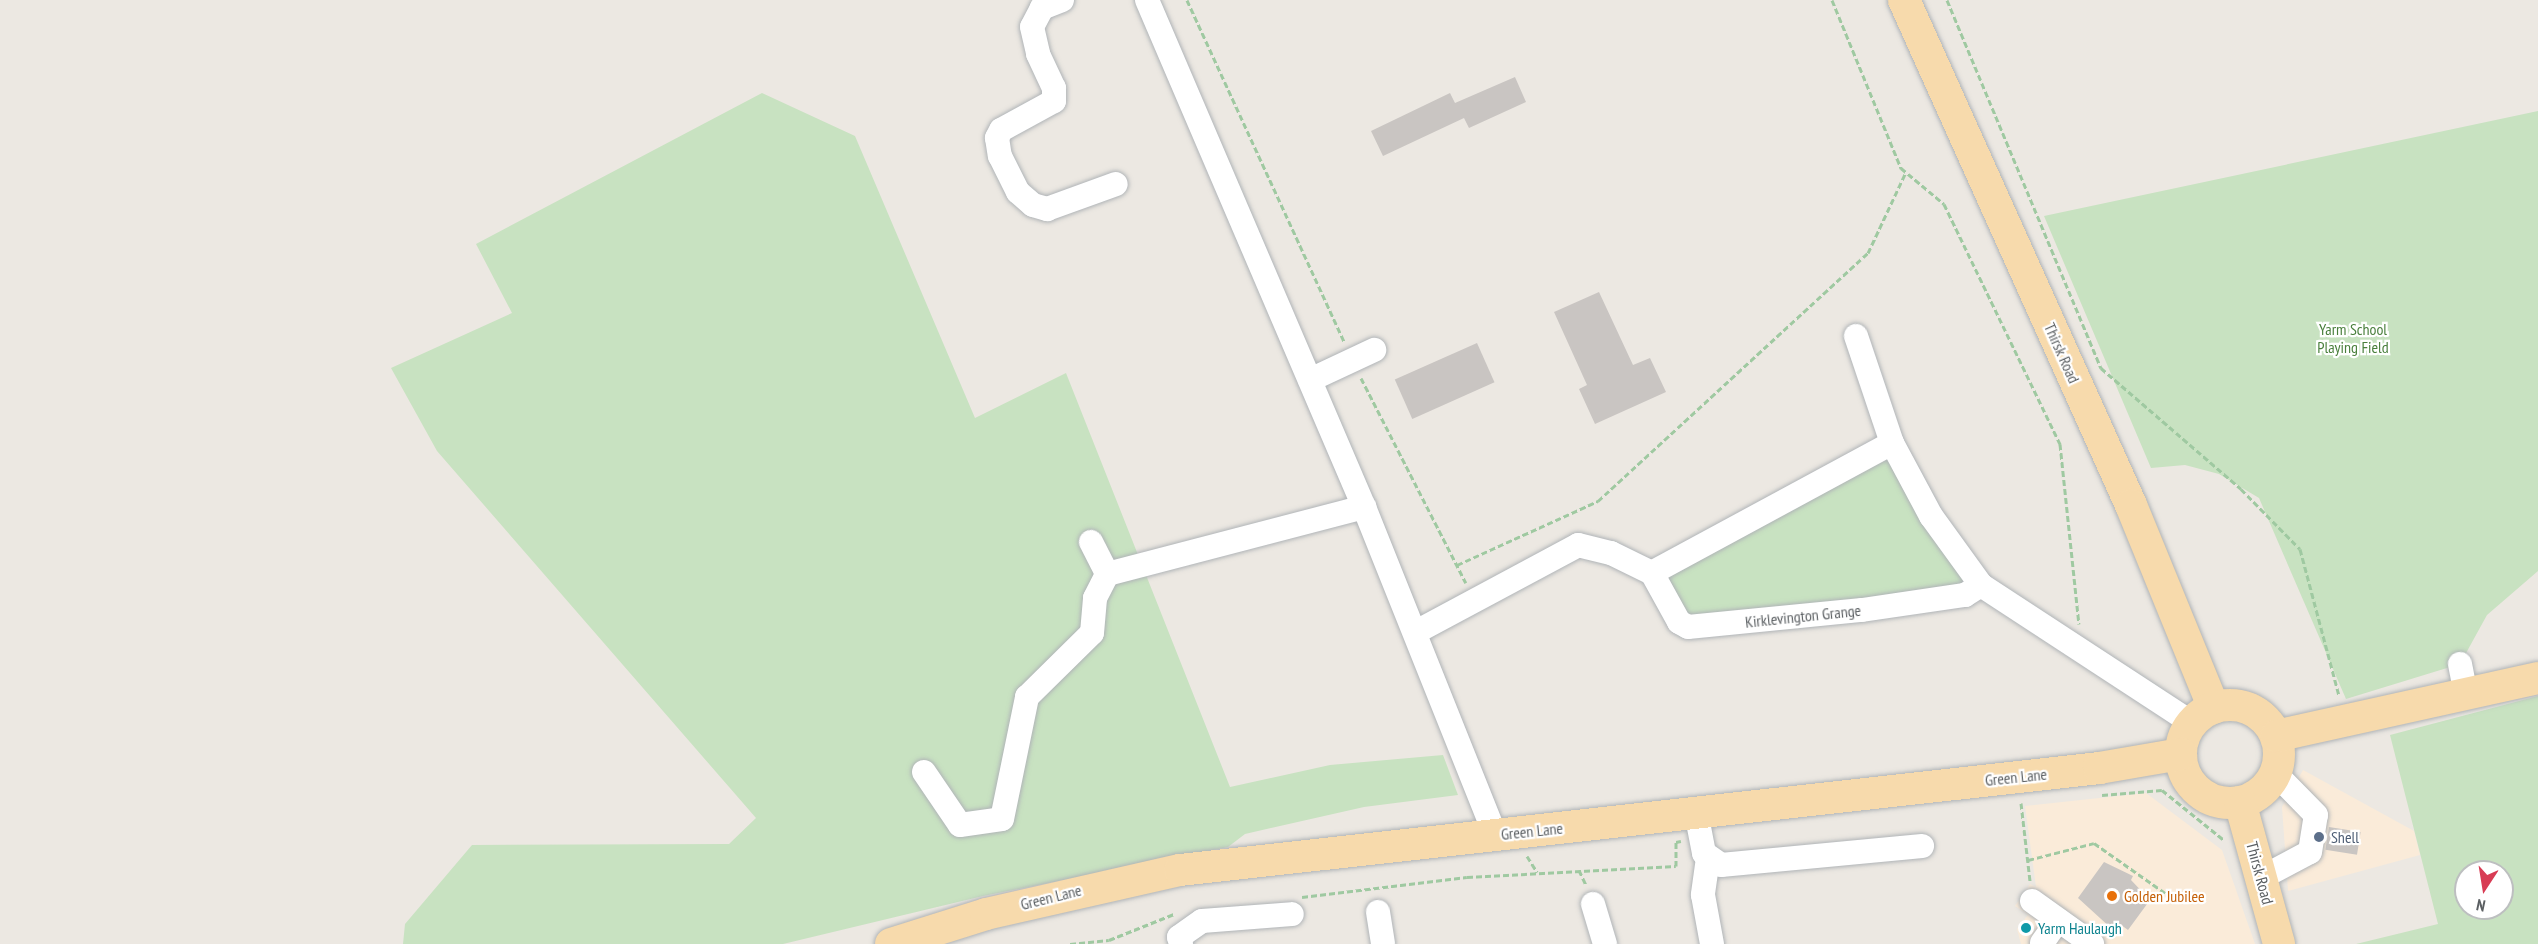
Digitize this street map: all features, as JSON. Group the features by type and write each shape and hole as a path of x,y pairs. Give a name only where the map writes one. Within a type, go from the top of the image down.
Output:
{"main road":[{"name":"Thirsk Road","path":"1904,0 2131,505 2193,714"},
{"path":"2276,736 2538,678"},
{"path":"2251,710 2276,736 2275,773 2255,796 2240,802 2223,802 2193,786 2181,754 2193,714 2251,710"},
{"name":"Green Lane","path":"891,944 997,911 1180,870 1495,835 1701,836 2181,754"},
{"name":"Thirsk Road","path":"2240,802 2279,944"}],"street":[{"path":"1062,0 1042,9 1032,27 1038,54 1054,88 1054,101 1001,130 997,138 1000,156 1018,192 1033,205 1047,209 1116,184"},
{"path":"1147,0 1364,507 1416,632 1495,835"},
{"path":"1856,336 1892,443 1931,516 1981,585 2082,652 2193,714"},
{"path":"1310,380 1363,355"},
{"path":"1416,632 1578,545 1611,553 1652,573 1892,443"},
{"path":"924,772 960,825 1002,819 1027,697 1092,633 1095,598 1107,574 1364,507"},
{"path":"1091,542 1107,574"},
{"name":"Kirklevington Grange","path":"1652,573 1680,622 1698,627 1965,595 1981,585"},
{"path":"2460,664 2466,695"},
{"path":"2259,869 2310,852 2316,815 2275,773"},
{"path":"1701,836 1729,865 1922,846"},
{"path":"1701,836 1703,895 1712,944"},
{"path":"2032,901 2092,944"},
{"path":"1180,941 1202,921 1294,906"},
{"path":"1378,912 1383,944"},
{"path":"2042,942 2058,920"}],"path":[{"path":"1187,0 1363,355 1474,600"},
{"path":"1832,0 1906,172 1944,204 2060,444 2082,652"},
{"path":"1947,0 2101,368 2241,489 2300,549 2346,721"},
{"path":"1457,566 1598,501 1868,253 1906,172"},
{"path":"2094,795 2162,790 2259,869"},
{"path":"2012,804 2024,803 2032,901"},
{"path":"1294,906 1467,877 1676,866 1676,842 1701,836"},
{"path":"2028,860 2094,843 2168,895"},
{"path":"1070,944 1109,940 1182,913"}],"shaded area":[{"path":"2303,770 2414,831 2420,855 2288,891 2282,807"},
{"path":"2146,793 2222,850 2255,944 2021,944 2017,929 2028,915 2015,906 2030,884 2036,887 2025,806"}],"green space":[{"path":"762,93 855,136 975,418 1066,373 1230,787 1330,765 1443,755 1458,795 1364,807 1245,834 1228,847 983,896 783,944 403,944 405,924 472,845 729,844 756,818 437,451 391,368 512,313 476,244"},
{"name":"Yarm School Playing Field","path":"2538,111 2538,571 2487,615 2460,664 2346,699 2259,498 2219,474 2185,465 2151,468 2044,216"},
{"path":"1888,459 1964,578 1960,587 1690,619 1668,580 1670,574"},
{"path":"2538,696 2538,944 2356,944 2438,924 2390,735"}],"building":[{"path":"1515,77 1526,102 1469,128 1464,118 1383,156 1371,131 1450,93 1455,103"},
{"path":"1599,292 1633,365 1650,358 1666,392 1595,424 1579,389 1587,385 1554,312"},
{"path":"1477,343 1494,382 1412,419 1395,380"},
{"path":"2329,827 2361,832 2357,855 2325,850"},
{"name":"Golden Jubilee","path":"2104,862 2133,876 2131,880 2150,900 2128,930 2117,922 2112,929 2078,898"}],"place":[{"name":"Shell","path":"2319,837"},
{"name":"Golden Jubilee","path":"2112,896"},
{"name":"Yarm Haulaugh","path":"2026,928"}]}
